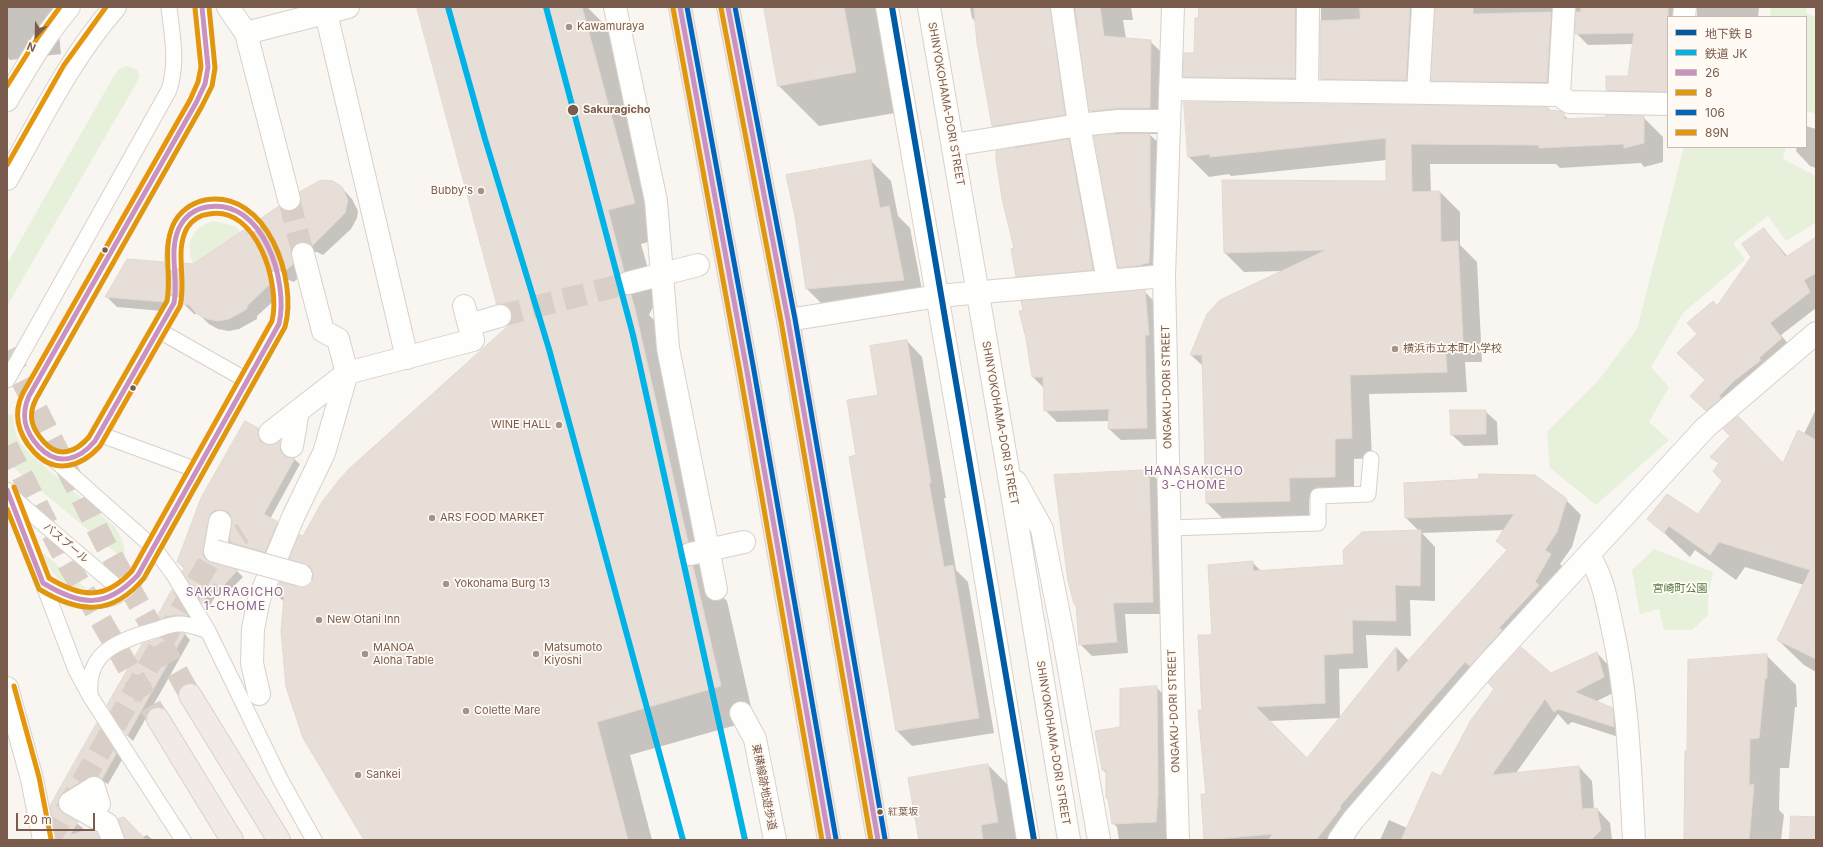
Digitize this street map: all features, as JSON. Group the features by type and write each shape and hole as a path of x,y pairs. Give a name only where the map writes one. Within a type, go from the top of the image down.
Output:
{"highway":[{"path":"680,7 746,366 829,840"},
{"path":"728,7 788,320 878,840"},
{"path":"190,695 279,840"},
{"path":"158,719 232,840"}],"street":[{"path":"7,100 34,53 55,23 69,7"},
{"path":"7,179 63,80 84,47 115,7"},
{"path":"228,7 246,34 289,199"},
{"path":"246,34 348,7"},
{"path":"615,7 656,201 668,348 699,552 716,589"},
{"path":"886,7 938,296 1028,840"},
{"name":"SHINYOKOHAMA-DORI STREET","path":"929,7 1008,467 1069,840"},
{"path":"1062,7 1079,125 1108,281"},
{"name":"ONGAKU-DORI STREET","path":"1173,7 1164,276 1178,840"},
{"path":"1307,91 1308,7"},
{"path":"1418,93 1423,7"},
{"path":"1559,95 1564,7"},
{"path":"326,13 407,358"},
{"path":"1170,89 1559,95 1569,102 1667,104"},
{"path":"953,145 1079,125 1118,121 1168,121"},
{"path":"259,694 252,664 253,629 259,599 294,515 324,453 347,373 338,339 323,331 303,254"},
{"path":"628,283 698,265"},
{"path":"788,320 938,296 1164,276"},
{"path":"270,433 347,373 473,340 466,316 500,316"},
{"path":"1339,840 1353,820 1482,671 1705,428 1816,333"},
{"path":"292,446 298,411"},
{"path":"1008,467 1042,529 1064,640 1099,840"},
{"path":"220,522 216,551 301,575"},
{"path":"699,552 744,542"},
{"path":"1589,554 1600,574 1623,682 1634,840"},
{"path":"7,688 32,779 44,840"},
{"name":"東横線跡地遊歩道","path":"741,713 755,739 775,840"},
{"path":"99,804 94,788 70,803 107,824 113,840"}],"lane":[{"path":"7,380 169,90 173,76 175,58 169,7"},
{"path":"202,7 208,67 205,84 196,103 26,403 24,416 26,429 32,440 154,548 174,575 208,631 280,779 314,840"},
{"path":"173,263 174,241 179,228 187,216 200,208 215,205 231,208 244,215 253,224"},
{"path":"43,583 55,591 81,600 97,600 110,598 123,592 138,575 248,381 278,324 282,311 281,293 277,278"},
{"path":"49,456 67,460 77,457 88,450 99,434 174,303"},
{"path":"158,330 248,381"},
{"path":"99,434 197,470"},
{"path":"1170,528 1318,523 1318,496 1368,494 1371,459"},
{"path":"8,492 76,670 90,696 183,840"},
{"name":"バスプール","path":"8,492 123,592"},
{"path":"90,696 89,679 91,670 103,652 128,638 179,624 194,626 208,631"}],"green space":[{"path":"1771,7 1807,7 1806,13 1816,17 1816,114 1807,111 1807,16 1770,16"},
{"path":"128,66 137,70 140,77 7,306 7,264 115,74 120,68"},
{"path":"1684,148 1786,148 1783,159 1816,176 1816,223 1786,241 1768,216 1733,243 1745,260 1683,313 1651,367 1669,387 1649,422 1669,440 1596,505 1550,468 1547,432 1598,381 1637,329"},
{"path":"213,221 234,226 241,232 193,264 190,249 192,237 199,228"},
{"path":"7,414 13,415 17,437 30,454 115,527 123,543 124,560 14,468 7,460"},
{"name":"宮崎町公園","path":"1654,549 1713,572 1708,598 1708,615 1692,630 1664,630 1659,609 1640,614 1632,570"},
{"path":"43,553 87,589 71,586 59,579 45,562 41,555"}],"building":[{"path":"417,7 582,7 635,203 608,210 624,271 616,279 616,286 619,292 625,295 631,295 635,309 688,542 681,545 678,551 678,557 686,566 693,566 721,686 597,722 628,840 364,840 303,738 286,687 281,631 284,597 275,594 280,582 304,587 313,579 313,572 310,566 289,559 299,534 303,536 322,502 350,468 509,325 512,319 512,312 509,307 503,304 497,304"},
{"path":"764,7 844,7 856,72 778,86"},
{"path":"974,7 1050,7 1065,115 992,126 977,43"},
{"path":"1075,7 1100,7 1104,36 1151,40 1150,108 1118,108 1090,111"},
{"path":"1199,7 1295,7 1295,78 1183,77 1184,53 1194,53 1195,18 1198,18"},
{"path":"1360,7 1410,7 1406,80 1320,79 1320,21 1360,19"},
{"path":"1435,7 1473,7 1473,14 1551,12 1547,82 1431,81"},
{"path":"1581,7 1668,7 1667,92 1606,90 1606,76 1628,76 1634,33 1575,34 1576,12 1581,12"},
{"path":"1184,102 1548,107 1548,110 1560,111 1564,113 1564,119 1606,117 1606,115 1644,116 1644,143 1624,148 1624,144 1539,148 1539,145 1411,144 1412,192 1440,191 1441,242 1458,241 1463,342 1445,343 1447,372 1350,375 1352,438 1335,439 1335,477 1289,478 1290,501 1206,503 1202,355 1190,355 1207,314 1220,300 1326,250 1224,253 1222,180 1386,181 1386,138 1210,157 1210,154 1188,157"},
{"path":"1150,134 1151,208 1149,263 1118,268 1094,136"},
{"path":"1069,139 1093,270 1016,277 1011,249 1014,248 1002,199 996,151"},
{"path":"871,160 880,208 889,206 904,280 806,289 795,216 786,175"},
{"path":"321,180 333,181 342,187 348,200 345,213 312,246 306,242 300,242 295,245 291,251 293,264 284,272 279,269 271,271 268,276 269,285 247,306 247,309 229,319 218,321 207,319 197,314 189,305 183,304 182,298 174,294 169,295 164,302 105,297 127,259 164,262 168,271 177,271 182,263 193,264 245,229 251,233 259,231 262,226 260,219 279,206 286,211 292,211 297,208 301,202 300,192"},
{"path":"1764,228 1786,257 1816,237 1816,273 1804,280 1810,292 1770,323 1782,338 1759,358 1761,360 1734,381 1719,396 1721,398 1706,411 1690,396 1705,380 1677,353 1697,334 1687,323 1713,301 1717,306 1751,257 1742,244"},
{"path":"1145,290 1149,335 1145,335 1147,428 1108,429 1109,409 1044,411 1043,377 1032,377 1026,338 1019,311 1023,311 1021,301"},
{"path":"907,340 931,483 929,483 944,567 953,565 979,718 896,731 849,457 856,455 847,400 878,395 870,346"},
{"path":"1450,410 1486,410 1486,434 1451,435"},
{"path":"1738,416 1783,463 1798,430 1816,440 1816,659 1777,640 1810,570 1719,542 1710,555 1669,526 1664,533 1647,519 1667,494 1698,514 1722,481 1713,471 1719,463 1710,457 1730,436 1723,429"},
{"path":"245,421 258,428 260,441 266,445 271,445 280,441 280,450 284,455 290,458 295,458 264,514 278,522 265,552 229,542 232,517 228,512 222,510 215,510 210,514 203,556 211,563 238,570 221,588 214,583 202,604 182,572 185,567 177,562 201,498"},
{"path":"1149,470 1153,602 1113,603 1117,642 1079,645 1076,604 1074,604 1068,581 1054,475"},
{"path":"1479,474 1535,475 1567,499 1557,532 1545,550 1551,554 1535,582 1539,585 1499,628 1502,630 1470,666 1465,662 1340,806 1341,808 1316,840 1268,840 1273,834 1204,840 1201,794 1206,794 1198,710 1202,710 1198,635 1212,635 1208,565 1253,561 1253,571 1344,565 1343,550 1362,532 1421,530 1420,586 1395,585 1396,621 1352,620 1353,653 1324,655 1325,703 1256,707 1307,758 1396,647 1397,673 1507,550 1496,541 1514,514 1405,518 1404,483 1478,479"},
{"path":"172,590 188,616 173,615 155,621"},
{"path":"185,633 127,736 107,705 142,644 174,634"},
{"path":"1521,647 1551,673 1597,652 1604,677 1575,692 1613,708 1614,727 1558,709 1554,712 1545,699 1492,775 1579,766 1582,809 1597,808 1601,830 1591,840 1401,840 1432,772 1441,776 1471,720 1494,689 1488,683"},
{"path":"1767,654 1767,678 1765,678 1759,738 1750,739 1749,785 1754,784 1749,840 1684,840 1688,660"},
{"path":"1157,686 1158,794 1156,822 1112,824 1108,798 1106,798 1106,770 1102,770 1095,731 1120,727 1120,689"},
{"path":"97,723 116,754 102,779 95,776 87,777 63,793 59,797 58,803 59,809 64,814 78,822 70,835 90,829 97,833 100,840 68,840 68,838 67,840 56,840 50,806"},
{"path":"988,764 998,822 981,825 983,840 919,840 908,778"},
{"path":"1791,816 1816,817 1816,840 1790,840"},
{"path":"124,817 146,840 125,840 118,819"}],"tunnel":[{"path":"289,199 303,254"},
{"path":"500,316 628,283"},
{"path":"7,351 104,542 190,695"},
{"path":"7,446 63,555 158,719"},
{"path":"49,840 215,551 243,533"}],"metro line":[{"name":"B","path":"892,7 1034,840"}],"rail line":[{"name":"JK","path":"448,7 485,139 549,349 683,840"},
{"name":"JK","path":"546,7 633,335 745,840"}],"transit line":[{"name":"89N","path":"7,86 38,37 60,7"},
{"name":"89N","path":"7,165 64,65 106,7"},
{"name":"26","path":"7,490 43,583 57,591 81,600 104,599 115,594 138,575 279,324 281,307 280,287 268,246 257,229 243,215 227,207 207,207 198,209 184,220 176,237 174,246 174,303 95,441 89,448 75,457 61,459 46,453 34,441 27,430 25,423 25,410 29,396 196,103 205,84 208,67 202,7"},
{"name":"8","path":"7,509 39,589 67,603 81,606 94,607 107,605 120,600 132,591 144,578 285,327 288,308 287,286 282,263 273,242 261,223 245,209 227,200 205,200 195,203 182,212 173,225 170,234 168,244 167,301 89,437 73,450 61,452 50,447 44,442 36,432 32,422 31,417 33,405 36,399 212,86 215,68 209,7"},
{"name":"26","path":"680,7 746,366 829,840"},
{"name":"106","path":"687,7 753,365 836,839"},
{"name":"26","path":"728,7 788,320 878,840"},
{"name":"106","path":"735,7 795,319 885,839"},
{"name":"89N","path":"14,487 49,578 61,585 83,592 93,593 112,587 132,571 272,321 274,306 273,288 269,269 262,251 252,234 240,222 226,215 209,214 199,217 189,225 183,237 181,247 182,296 180,306 100,446 85,459 68,466 59,466 50,464 42,459 34,452 24,438 18,424 17,417 23,393 190,100 198,82 201,67 195,8"},
{"name":"8","path":"673,8 739,367 822,840"},
{"name":"8","path":"721,8 781,321 871,840"},
{"name":"89N","path":"14,686 39,777 51,839"}],"place":[{"name":"Kawamuraya","path":"569,27"},
{"name":"Sakuragicho","path":"573,110"},
{"name":"Bubby's","path":"481,191"},
{"name":"横浜市立本町小学校","path":"1395,349"},
{"name":"WINE HALL","path":"559,425"},
{"name":"ARS FOOD MARKET","path":"432,518"},
{"name":"Yokohama Burg 13","path":"446,584"},
{"name":"New Otani Inn","path":"319,620"},
{"name":"MANOA Aloha Table","path":"365,654"},
{"name":"Matsumoto Kiyoshi","path":"536,654"},
{"name":"Colette Mare","path":"466,711"},
{"name":"Sankei","path":"358,775"},
{"name":"紅葉坂","path":"880,812"}],"district":[{"name":"HANASAKICHO 3-CHOME","path":"1194,478"},
{"name":"SAKURAGICHO 1-CHOME","path":"235,599"}]}
